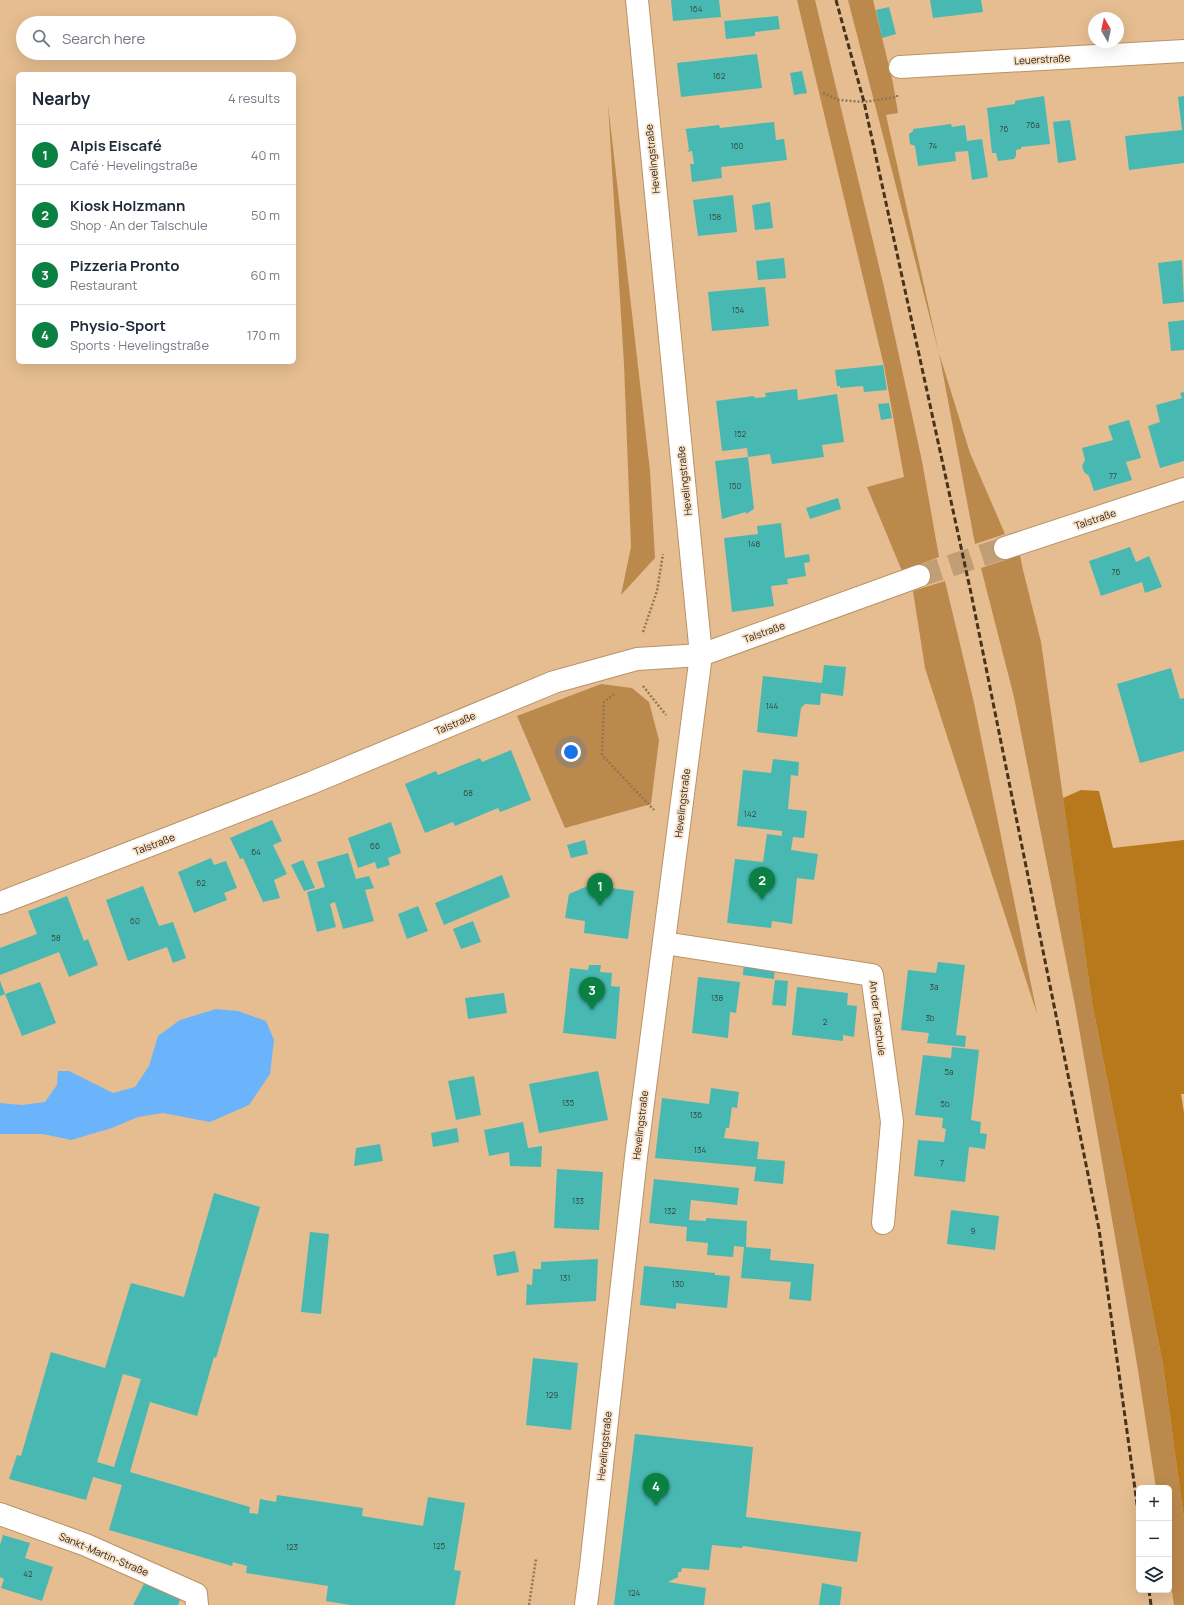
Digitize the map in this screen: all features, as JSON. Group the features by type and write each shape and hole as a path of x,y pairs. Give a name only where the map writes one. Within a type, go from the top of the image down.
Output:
{"street":[{"name":"Hevelingstraße","path":"586,1605 627,1233 701,655 637,0"},
{"name":"Leuerstraße","path":"900,67 1184,51"},
{"name":"Talstraße","path":"1005,548 1184,489"},
{"name":"Talstraße","path":"0,903 311,783 554,682 637,668 701,655 919,576"},
{"name":"An der Talschule","path":"664,943 872,975 892,1122 883,1223"},
{"name":"Sankt-Martin-Straße","path":"0,1514 86,1545 196,1594 197,1605"}],"path":[{"path":"824,93 838,100 864,102 897,97 900,67"},
{"path":"663,550 657,591 643,629 637,668 604,702 602,755 678,835"},
{"path":"637,668 689,746"},
{"path":"529,1605 536,1558"}],"shaded area":[{"path":"797,0 815,0 884,287 922,461 939,557 902,571 867,487 904,477 884,366"},
{"path":"848,0 873,0 893,83 898,113 886,115 939,353"},
{"path":"608,104 650,471 655,558 621,595 631,547 624,364"},
{"path":"939,353 970,453 1005,534 975,544"},
{"path":"1020,555 1041,642 1092,1002 1163,1365 1184,1519 1184,1605 1174,1605 1172,1592 1172,1485 1156,1485 1137,1364 1075,1005 1014,697 981,568"},
{"path":"945,581 974,703 1037,1014 925,668 913,591"},
{"path":"601,684 632,688 649,702 659,740 651,804 565,828 517,716"},
{"path":"1081,790 1099,791 1113,848 1184,840 1184,1094 1181,1094 1184,1113 1184,1519 1163,1365 1092,1002 1063,798"}],"water":[{"path":"216,1009 238,1011 266,1021 274,1040 270,1074 249,1105 210,1122 163,1113 138,1117 112,1128 71,1140 43,1134 0,1134 0,1103 22,1105 45,1102 57,1085 58,1071 69,1071 113,1093 135,1087 149,1066 158,1036 180,1020"}],"building":[{"path":"671,0 719,0 721,17 673,21"},
{"path":"930,0 981,0 983,12 933,18"},
{"path":"889,7 896,34 882,38 876,10"},
{"path":"778,16 780,29 755,32 755,36 726,39 724,21"},
{"path":"757,54 762,88 681,97 677,63"},
{"path":"802,71 807,93 794,95 790,73"},
{"path":"1044,96 1050,144 1021,147 1021,149 1016,150 1016,156 1014,159 998,161 996,153 992,153 987,108 1015,104 1015,101"},
{"path":"1184,96 1184,163 1129,170 1125,136 1182,130 1178,97"},
{"path":"1070,120 1076,160 1058,163 1053,122"},
{"path":"774,122 776,140 784,139 787,160 721,167 722,178 692,182 690,164 694,164 692,151 687,152 689,150 685,129 719,125 720,128"},
{"path":"951,124 952,127 965,125 967,141 982,139 988,177 972,180 968,151 955,152 956,161 918,166 915,146 910,144 909,134 913,131 913,129"},
{"path":"733,195 737,232 698,236 693,200"},
{"path":"770,202 773,228 755,230 752,205"},
{"path":"784,258 786,278 758,280 756,261"},
{"path":"1182,260 1184,302 1163,304 1158,263"},
{"path":"765,287 769,326 712,331 708,292"},
{"path":"1184,320 1184,350 1171,351 1168,322"},
{"path":"883,365 887,390 864,392 863,386 840,388 840,386 837,386 835,370"},
{"path":"797,389 798,400 837,394 844,442 822,445 824,457 772,464 770,454 748,457 747,448 722,451 716,401 754,396 755,398 766,397 765,393"},
{"path":"1184,392 1184,461 1160,468 1148,426 1160,422 1156,405 1182,398 1180,393"},
{"path":"889,403 892,418 881,420 878,404"},
{"path":"1129,420 1141,458 1126,462 1132,480 1094,491 1089,476 1084,472 1082,466 1085,460 1082,448 1113,440 1108,426"},
{"path":"748,457 754,509 746,514 746,512 722,519 715,461"},
{"path":"838,498 841,509 810,519 806,508"},
{"path":"781,523 785,558 809,554 810,562 804,563 806,576 787,579 788,584 771,586 774,606 732,612 724,538 758,534 757,526"},
{"path":"1130,547 1136,562 1149,556 1162,587 1145,593 1142,582 1101,596 1089,561"},
{"path":"824,665 846,667 843,696 821,693 820,705 805,704 801,708 797,737 757,732 763,676 822,683"},
{"path":"1171,668 1180,699 1184,698 1184,751 1140,763 1117,684"},
{"path":"511,750 531,800 500,812 498,808 455,826 453,822 425,833 405,784 436,771 438,775 480,758 482,762"},
{"path":"773,759 799,762 798,776 791,775 788,809 807,811 804,838 793,837 791,850 818,854 814,880 797,878 792,924 772,921 771,928 727,923 735,859 763,862 767,834 782,836 782,831 737,826 743,770 771,773"},
{"path":"272,820 282,841 273,845 287,874 274,880 280,898 263,902 243,858 240,859 230,838"},
{"path":"391,822 401,853 388,858 390,865 377,869 375,862 358,868 348,838"},
{"path":"585,840 588,854 571,858 567,845"},
{"path":"348,853 356,879 369,876 374,888 365,890 374,921 343,929 335,902 330,904 336,927 317,932 307,892 325,887 317,862"},
{"path":"211,858 214,865 226,861 237,888 224,893 227,900 194,913 178,872"},
{"path":"303,860 315,888 304,891 291,865"},
{"path":"502,875 510,897 444,925 435,903"},
{"path":"590,885 634,891 628,939 584,933 585,921 565,918 569,894"},
{"path":"143,886 159,926 173,922 186,958 173,963 167,947 128,961 106,900"},
{"path":"67,896 84,941 88,939 98,965 69,977 59,952 0,975 0,948 37,934 28,911"},
{"path":"418,906 428,931 407,939 398,914"},
{"path":"473,921 481,942 461,949 453,929"},
{"path":"744,960 775,964 774,979 743,975"},
{"path":"938,962 965,965 956,1035 966,1036 965,1047 927,1043 929,1033 901,1030 908,970 936,973"},
{"path":"589,965 601,965 600,972 612,973 611,986 620,987 616,1039 563,1033 570,968 588,970"},
{"path":"698,977 740,982 736,1013 730,1012 728,1038 692,1033"},
{"path":"775,980 788,981 786,1006 772,1005"},
{"path":"0,981 5,994 0,996"},
{"path":"40,982 56,1023 22,1036 5,994"},
{"path":"797,987 848,993 847,1005 857,1006 854,1037 843,1035 843,1041 792,1035"},
{"path":"504,993 507,1013 468,1019 465,998"},
{"path":"952,1047 979,1050 971,1120 981,1122 980,1133 987,1134 985,1149 969,1147 965,1182 914,1176 918,1140 944,1142 946,1129 942,1128 943,1118 915,1115 923,1055 951,1058"},
{"path":"598,1071 608,1120 539,1133 529,1084"},
{"path":"474,1076 481,1115 456,1120 448,1081"},
{"path":"711,1088 739,1092 737,1108 732,1107 729,1128 726,1128 724,1138 759,1142 757,1159 785,1161 783,1184 754,1181 756,1167 655,1158 662,1098 709,1104"},
{"path":"523,1122 528,1148 542,1146 541,1167 510,1166 509,1152 489,1156 484,1130"},
{"path":"457,1128 459,1142 433,1147 431,1133"},
{"path":"380,1144 383,1161 354,1166 356,1148"},
{"path":"557,1169 603,1172 599,1230 554,1228"},
{"path":"654,1179 739,1188 737,1205 691,1200 689,1220 706,1221 706,1218 747,1221 746,1247 771,1249 770,1260 814,1264 811,1301 789,1299 791,1282 741,1278 744,1247 734,1246 733,1257 707,1255 708,1243 686,1241 687,1227 649,1223"},
{"path":"214,1193 260,1207 216,1358 214,1357 197,1416 150,1402 130,1472 250,1507 249,1513 258,1514 260,1499 276,1502 277,1495 363,1508 362,1516 423,1526 428,1497 465,1503 454,1570 461,1571 455,1605 350,1605 326,1601 328,1586 246,1573 247,1566 233,1562 232,1566 109,1530 122,1485 93,1477 86,1500 9,1479 17,1455 21,1456 51,1352 105,1368 131,1283 184,1297","holes":["123,1374 141,1379 114,1467 97,1462"]},
{"path":"951,1210 999,1216 995,1250 947,1244"},
{"path":"310,1232 329,1234 321,1314 301,1312"},
{"path":"515,1251 519,1272 497,1276 493,1255"},
{"path":"598,1259 596,1301 526,1305 527,1284 532,1285 533,1269 541,1269 541,1262"},
{"path":"644,1266 715,1273 715,1275 730,1276 727,1308 676,1303 676,1309 640,1305"},
{"path":"533,1358 578,1363 571,1430 526,1425"},
{"path":"635,1434 753,1447 746,1517 861,1532 857,1562 743,1546 742,1548 712,1545 709,1570 682,1568 681,1572 678,1572 678,1577 668,1582 706,1588 704,1605 614,1605"},
{"path":"3,1535 30,1543 25,1558 53,1567 42,1601 1,1588 4,1579 0,1577 0,1545"},
{"path":"145,1582 180,1600 178,1605 133,1605"},
{"path":"822,1583 842,1587 840,1605 819,1605"}],"tunnel":[{"path":"919,576 1005,548"}],"railway":[{"path":"836,0 864,102 971,593 1099,1229 1136,1496"},
{"path":"1149,1593 1151,1605"}],"place":[{"name":"Kiosk Holzmann","path":"762,900"},
{"name":"Alpis Eiscafé","path":"600,906"},
{"name":"Pizzeria Pronto","path":"592,1010"},
{"name":"Physio-Sport","path":"656,1506"}]}
